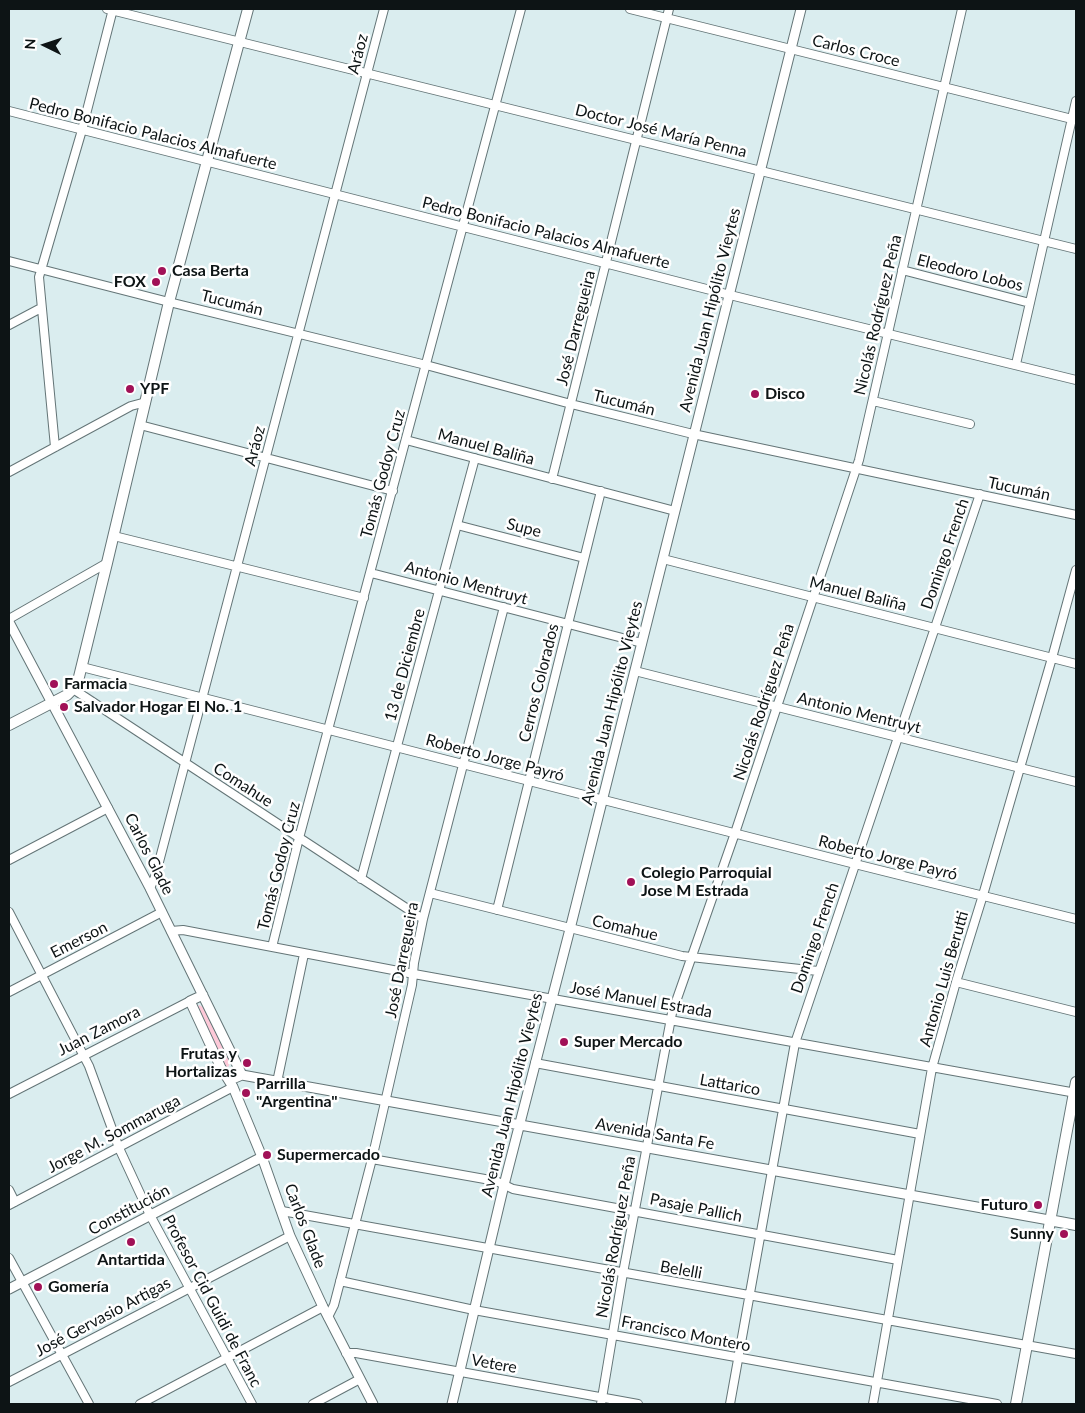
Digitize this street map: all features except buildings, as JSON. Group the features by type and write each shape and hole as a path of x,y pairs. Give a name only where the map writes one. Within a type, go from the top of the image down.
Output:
{"main road":[{"path":"9,724 73,689 78,681 108,564 169,302 248,9"},
{"path":"1016,1404 1076,1082"},
{"name":"Avenida Santa Fe","path":"1049,1220 1076,1225"}],"street":[{"name":"Doctor José María Penna","path":"111,9 1076,249"},
{"path":"56,447 38,283 82,130 111,9"},
{"name":"Aráoz","path":"150,888 155,877 384,9"},
{"name":"Tomás Godoy Cruz","path":"272,947 521,9"},
{"name":"Carlos Croce","path":"630,9 1074,119"},
{"name":"José Darregueira","path":"552,479 669,9"},
{"name":"Avenida Juan Hipólito Vieytes","path":"452,1404 504,1185 603,800 693,434 730,295 801,9"},
{"name":"Nicolás Rodríguez Peña","path":"602,1401 623,1273 670,1019 735,833 856,468 962,9"},
{"path":"1016,364 1074,119 1076,100"},
{"name":"Pedro Bonifacio Palacios Almafuerte","path":"9,111 730,295 1076,380"},
{"path":"9,261 169,302"},
{"name":"Eleodoro Lobos","path":"902,270 1030,302"},
{"name":"Tucumán","path":"169,302 426,365 693,434 1076,515"},
{"path":"9,325 41,308"},
{"path":"873,401 970,424"},
{"path":"9,472 131,406 146,402"},
{"path":"140,425 393,491"},
{"name":"Manuel Baliña","path":"406,440 675,511"},
{"name":"13 de Diciembre","path":"361,879 474,458"},
{"name":"Cerros Colorados","path":"497,910 601,491"},
{"name":"Domingo French","path":"730,1404 795,1043 980,494"},
{"name":"Supe","path":"457,525 584,558"},
{"path":"114,536 364,598"},
{"name":"Manuel Baliña","path":"663,560 1076,664"},
{"path":"9,621 108,564"},
{"name":"Antonio Luis Berutti","path":"873,1404 932,1068 1076,570"},
{"name":"Antonio Mentruyt","path":"371,573 642,643"},
{"name":"José Darregueira","path":"328,1317 334,1305 372,1159 412,985 415,957 423,919 504,607"},
{"name":"Carlos Glade","path":"9,621 150,888 242,1075"},
{"name":"Roberto Jorge Payró","path":"82,667 1076,919"},
{"name":"Antonio Mentruyt","path":"635,670 1076,782"},
{"name":"Comahue","path":"73,689 423,919"},
{"path":"9,860 108,808"},
{"name":"Comahue","path":"430,893 691,958 818,971"},
{"name":"Profesor Cid Guidi de Franc","path":"9,912 93,1075 119,1148 150,1215 252,1404"},
{"name":"Emerson","path":"9,992 162,912"},
{"name":"José Manuel Estrada","path":"171,930 183,930 304,954 1075,1093"},
{"path":"277,1082 304,954"},
{"path":"956,982 1076,1012"},
{"name":"Juan Zamora","path":"9,1094 203,995"},
{"name":"Carlos Glade","path":"190,1001 221,1068 231,1083 262,1157 290,1236 323,1307 373,1404"},
{"name":"Lattarico","path":"535,1063 920,1134"},
{"path":"231,1083 242,1075"},
{"name":"Avenida Santa Fe","path":"242,1075 1049,1220"},
{"name":"Jorge M. Sommaruga","path":"12,1204 119,1148 231,1083"},
{"name":"Constitución","path":"9,1289 262,1157"},
{"name":"Pasaje Pallich","path":"372,1159 496,1181 513,1188 898,1260"},
{"path":"9,1190 12,1204"},
{"name":"Belelli","path":"282,1211 1076,1354"},
{"name":"José Gervasio Artigas","path":"9,1382 290,1236"},
{"path":"9,1258 89,1404"},
{"name":"Francisco Montero","path":"340,1281 474,1310 997,1404"},
{"path":"140,1404 323,1307"},
{"name":"Vetere","path":"346,1353 356,1353 459,1372 602,1401 638,1404"},
{"path":"313,1404 360,1379"}],"shaded area":[{"path":"199,1005 205,1008 231,1062 228,1067 224,1067 197,1007"}],"place":[{"name":"Casa Berta","path":"162,271"},
{"name":"FOX","path":"156,282"},
{"name":"YPF","path":"130,389"},
{"name":"Disco","path":"755,394"},
{"name":"Farmacia","path":"54,684"},
{"name":"Salvador Hogar El No. 1","path":"64,707"},
{"name":"Colegio Parroquial Jose M Estrada","path":"631,882"},
{"name":"Super Mercado","path":"564,1042"},
{"name":"Frutas y Hortalizas","path":"247,1063"},
{"name":"Parrilla \"Argentina\"","path":"246,1093"},
{"name":"Supermercado","path":"267,1155"},
{"name":"Futuro","path":"1038,1205"},
{"name":"Sunny","path":"1064,1234"},
{"name":"Antartida","path":"131,1242"},
{"name":"Gomería","path":"38,1287"}]}
